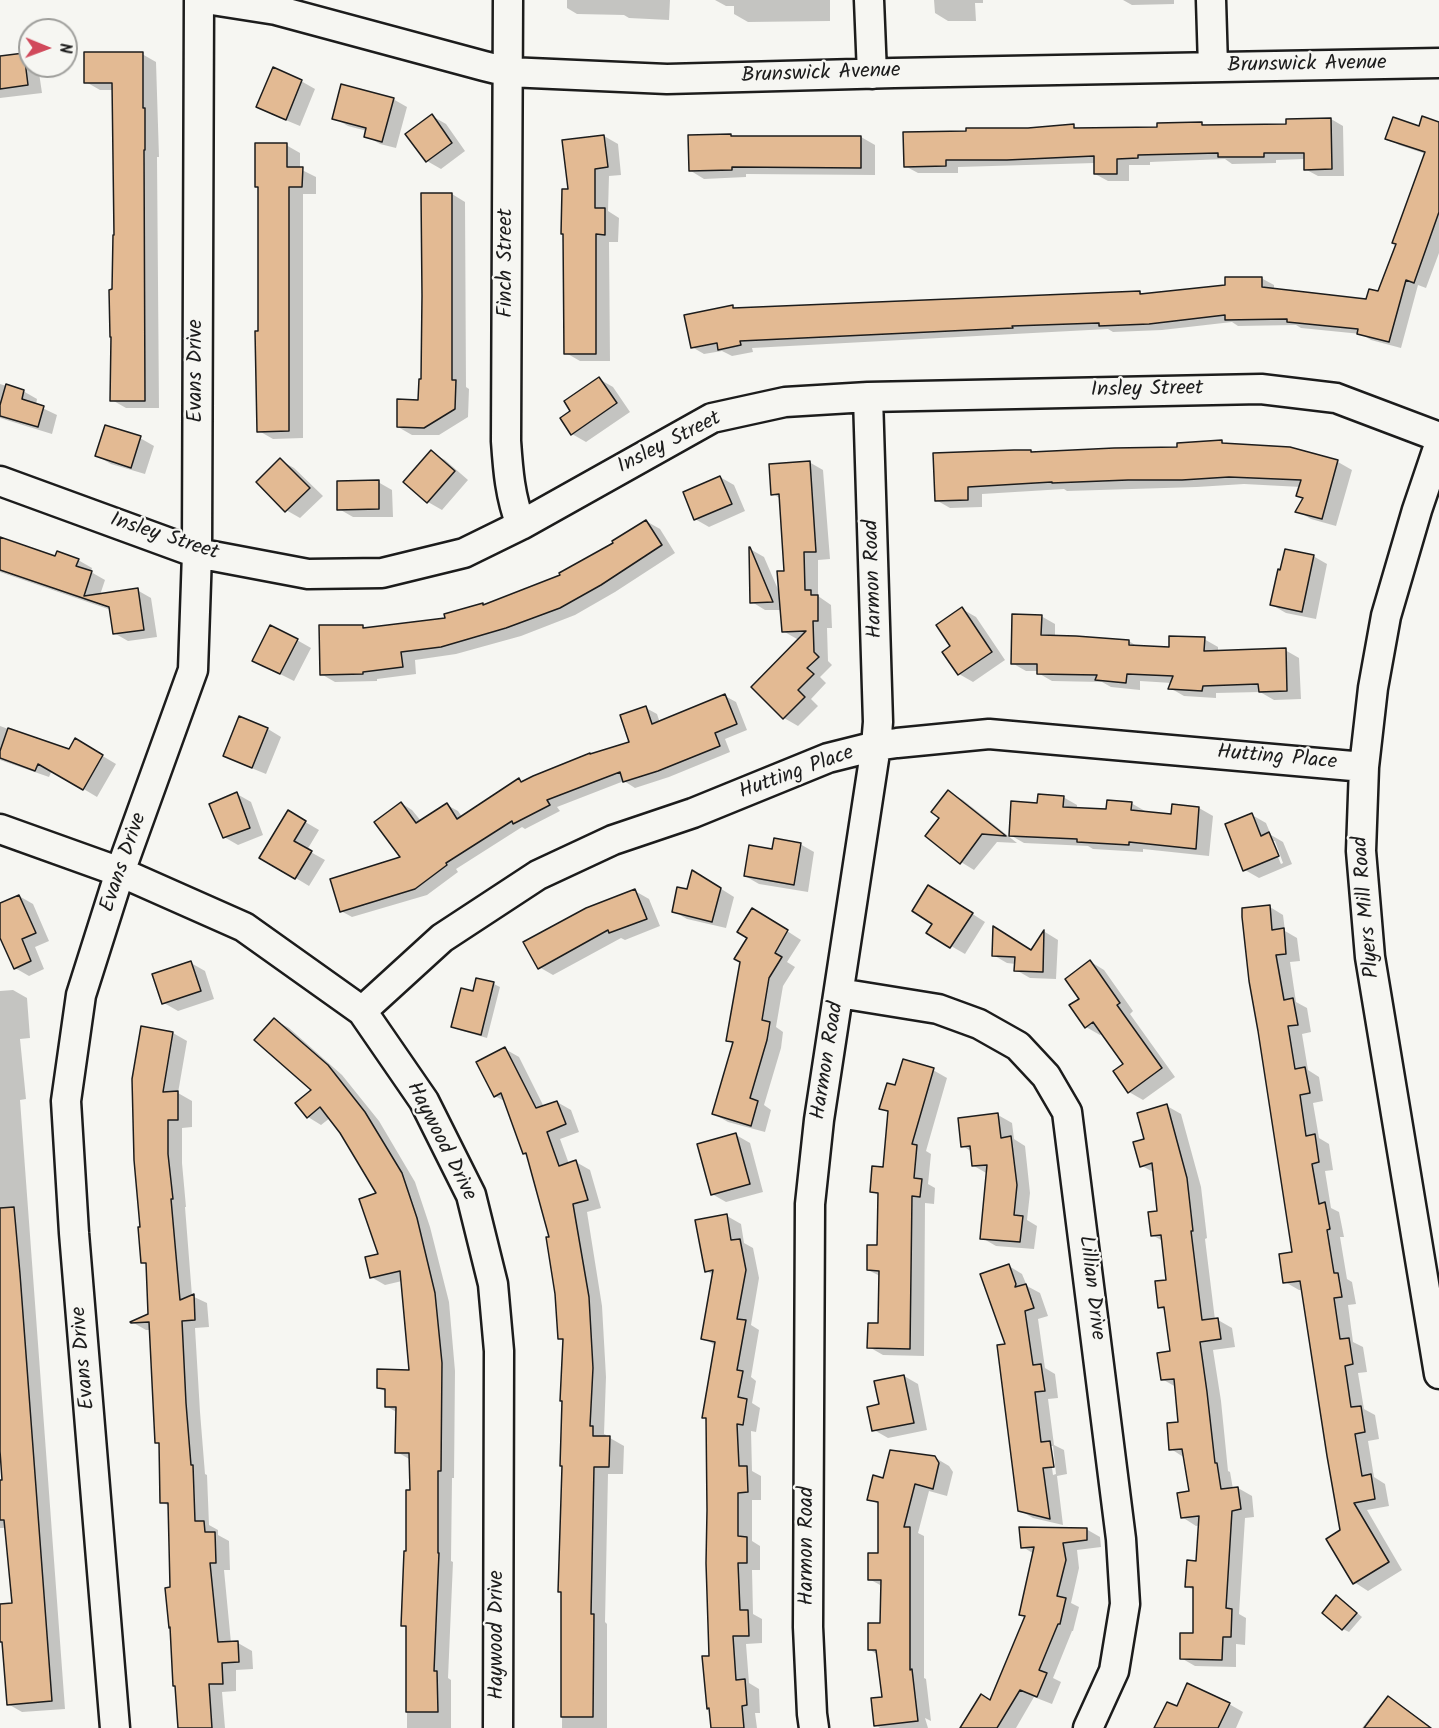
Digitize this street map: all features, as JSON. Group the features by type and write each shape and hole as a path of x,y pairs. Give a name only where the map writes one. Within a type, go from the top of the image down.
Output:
{"street":[{"name":"Evans Drive","path":"115,1728 75,1245 66,1101 81,995 120,872 193,670 197,553 199,0"},
{"name":"Brunswick Avenue","path":"212,0 276,10 508,72 667,79 1439,63"},
{"name":"Finch Street","path":"508,0 506,441 514,509 521,525"},
{"path":"869,0 872,74"},
{"path":"1211,0 1213,67"},
{"name":"Insley Street","path":"0,481 197,553 308,574 382,573 464,553 521,525 712,418 784,402 868,397 1261,389 1336,398 1439,437"},
{"name":"Harmon Road","path":"814,1728 808,1627 810,1204 819,1120 876,746 879,710 868,397"},
{"name":"Plyers Mill Road","path":"1439,445 1386,616 1364,767 1360,851 1370,957 1439,1374"},
{"name":"Hutting Place","path":"362,1011 442,938 538,875 613,840 693,813 828,758 876,746 989,734 1364,767"},
{"name":"Haywood Drive","path":"0,829 120,872 244,927 362,1011 424,1101 471,1195 493,1284 499,1351 498,1728"},
{"name":"Lillian Drive","path":"839,993 938,1009 980,1024 1018,1046 1046,1076 1067,1112 1121,1539 1125,1604 1114,1671 1088,1728"}],"building":[{"path":"84,52 143,52 145,401 110,401 109,290 112,289 114,235 112,83 84,83"},
{"path":"18,54 18,78 27,78 28,85 0,89 0,56"},
{"path":"273,67 302,80 286,120 256,107"},
{"path":"341,84 394,98 382,142 364,137 366,128 332,119"},
{"path":"432,114 452,143 426,162 405,134"},
{"path":"1422,116 1439,122 1439,212 1414,283 1406,280 1389,342 1357,334 1358,329 1287,322 1287,319 1225,320 1225,315 1149,324 1012,326 1013,328 740,341 741,345 718,350 717,343 691,348 684,315 733,305 733,308 1140,291 1140,294 1225,285 1225,277 1262,277 1262,287 1366,299 1369,289 1378,291 1396,244 1392,243 1425,152 1385,139 1393,117 1419,126"},
{"path":"1331,118 1332,169 1304,170 1304,153 1264,153 1264,157 1218,157 1218,153 1138,155 1138,158 1117,159 1117,174 1094,174 1094,156 946,160 946,166 904,167 903,132 966,131 966,128 1028,128 1074,124 1074,128 1157,127 1157,123 1202,122 1202,125 1286,124 1286,119"},
{"path":"731,134 731,136 861,136 861,168 732,167 732,170 689,171 688,135"},
{"path":"604,135 608,167 595,169 595,208 605,208 605,235 596,234 596,354 564,354 562,189 568,189 562,140"},
{"path":"255,143 287,143 287,167 303,167 302,187 289,187 289,431 257,432 255,331 258,331 258,187 255,187"},
{"path":"421,193 452,193 452,380 456,380 455,409 424,428 397,427 397,399 418,400 419,379 421,379"},
{"path":"599,377 617,403 571,435 560,418 570,411 564,401"},
{"path":"6,384 24,390 22,399 44,406 38,427 0,416 0,405"},
{"path":"105,425 141,436 131,468 95,456"},
{"path":"1222,440 1222,443 1290,447 1338,460 1322,519 1295,512 1303,498 1296,496 1301,480 1229,477 1052,482 968,487 968,500 935,501 933,453 1177,447 1177,443"},
{"path":"431,450 455,471 427,503 403,482"},
{"path":"280,458 310,488 285,512 256,482"},
{"path":"810,461 816,552 804,552 805,590 811,590 811,595 818,595 818,621 813,621 814,652 819,657 807,668 814,674 798,690 805,697 783,719 751,687 806,631 782,632 777,571 784,571 779,494 771,495 769,464"},
{"path":"720,476 732,504 694,520 683,492"},
{"path":"379,480 379,509 337,510 337,481"},
{"path":"646,520 662,545 601,585 560,608 506,628 441,647 401,652 403,667 363,672 363,674 320,675 319,625 363,625 363,628 445,618 444,614 483,603 483,605 560,575 559,573 613,543 612,541"},
{"path":"0,537 55,556 57,551 79,559 76,566 92,571 84,596 138,588 144,630 113,634 109,607 0,570"},
{"path":"750,547 773,602 750,603"},
{"path":"1285,549 1314,555 1302,612 1270,605"},
{"path":"962,607 992,652 958,675 942,652 950,646 936,625"},
{"path":"1012,614 1042,615 1041,635 1129,640 1129,645 1169,647 1169,636 1205,637 1204,651 1286,648 1287,691 1259,692 1258,684 1203,686 1202,691 1168,689 1173,676 1127,674 1126,683 1095,680 1097,675 1037,674 1037,664 1011,664"},
{"path":"270,625 298,639 280,674 252,661"},
{"path":"725,694 737,724 715,733 720,746 658,771 623,782 620,772 547,800 550,805 513,824 512,821 446,863 447,865 415,889 340,912 330,879 400,857 374,822 401,802 416,823 447,803 457,819 519,778 521,782 590,753 629,742 620,715 646,706 652,724"},
{"path":"239,716 268,728 252,768 223,756"},
{"path":"8,728 69,749 75,738 103,755 83,790 38,764 35,771 0,758 0,751"},
{"path":"948,790 1006,836 982,834 960,864 925,836 939,818 931,812"},
{"path":"237,792 250,828 223,838 209,804"},
{"path":"1038,794 1064,796 1063,807 1106,809 1107,800 1132,802 1131,810 1171,814 1172,804 1199,807 1196,849 1129,842 1129,845 1077,842 1077,839 1009,836 1011,801 1037,803"},
{"path":"288,810 306,821 294,841 312,851 295,879 259,858"},
{"path":"1252,813 1261,836 1269,832 1279,856 1243,871 1225,824"},
{"path":"774,838 801,843 794,885 744,876 749,845 772,849"},
{"path":"692,870 721,888 712,922 672,912 677,887 687,889"},
{"path":"928,885 973,913 950,948 926,933 932,924 912,911"},
{"path":"635,889 647,919 609,933 608,930 538,969 523,942 586,908"},
{"path":"19,895 36,933 22,939 31,961 14,969 0,938 0,903"},
{"path":"1270,905 1272,930 1284,928 1286,954 1276,955 1284,1000 1293,998 1298,1025 1288,1026 1295,1069 1305,1067 1310,1093 1300,1095 1306,1136 1315,1134 1319,1162 1312,1164 1319,1204 1325,1202 1334,1273 1338,1273 1342,1297 1334,1298 1340,1339 1349,1338 1353,1364 1345,1366 1351,1407 1361,1406 1365,1432 1355,1434 1362,1476 1371,1474 1375,1499 1354,1503 1389,1562 1353,1584 1326,1539 1340,1530 1300,1281 1283,1283 1279,1254 1292,1252 1249,981 1242,917 1242,908"},
{"path":"752,908 788,930 775,953 782,957 769,978 762,1020 770,1022 750,1098 758,1101 751,1126 712,1114 733,1042 726,1041 740,962 734,959 747,938 737,932"},
{"path":"993,926 1031,950 1044,930 1043,972 1014,971 1015,957 992,956"},
{"path":"1090,960 1120,1003 1117,1005 1162,1068 1128,1093 1113,1071 1123,1064 1093,1022 1085,1028 1069,1005 1079,999 1065,979"},
{"path":"191,961 201,991 162,1004 152,974"},
{"path":"476,978 494,982 481,1035 451,1027 461,988 473,991"},
{"path":"274,1018 328,1065 365,1112 402,1173 417,1218 435,1293 442,1363 441,1471 438,1471 439,1553 434,1671 437,1671 438,1712 406,1712 406,1626 401,1626 404,1551 406,1551 406,1490 410,1490 409,1453 395,1453 396,1407 385,1407 385,1389 377,1388 377,1369 409,1370 400,1271 370,1278 365,1257 378,1254 359,1199 376,1193 340,1133 320,1107 307,1118 295,1103 311,1090 254,1040"},
{"path":"141,1026 173,1032 163,1092 178,1091 178,1120 168,1120 168,1154 180,1300 194,1294 195,1320 182,1321 195,1521 204,1521 205,1532 215,1532 216,1563 210,1563 218,1642 238,1641 239,1662 222,1663 223,1684 209,1684 212,1728 178,1728 165,1588 170,1587 168,1503 160,1503 159,1443 155,1443 149,1322 130,1322 148,1314 146,1263 141,1263 138,1227 140,1227 134,1160 132,1079"},
{"path":"505,1047 536,1108 557,1101 566,1124 547,1132 559,1166 576,1160 588,1200 573,1204 589,1297 593,1368 590,1426 593,1426 593,1436 610,1436 609,1467 594,1467 591,1614 594,1614 593,1717 561,1717 561,1592 558,1592 563,1339 558,1339 555,1294 546,1237 549,1237 526,1153 523,1154 501,1093 494,1097 476,1062"},
{"path":"903,1059 934,1068 912,1144 917,1145 914,1178 922,1179 920,1197 912,1196 910,1349 867,1348 868,1323 878,1323 879,1271 867,1270 867,1245 877,1245 878,1193 870,1192 872,1166 883,1167 888,1111 879,1109 887,1083 895,1085"},
{"path":"1167,1104 1187,1178 1202,1320 1218,1318 1221,1339 1200,1342 1215,1463 1217,1463 1221,1489 1238,1487 1241,1509 1232,1511 1226,1608 1232,1609 1231,1637 1223,1637 1222,1660 1180,1659 1180,1633 1193,1633 1193,1587 1185,1587 1187,1560 1196,1561 1199,1516 1181,1518 1177,1493 1189,1491 1182,1449 1169,1450 1167,1423 1178,1422 1174,1379 1161,1380 1157,1353 1170,1351 1164,1307 1158,1308 1155,1281 1166,1280 1161,1235 1151,1236 1148,1212 1157,1211 1152,1163 1140,1167 1133,1142 1144,1139 1137,1113"},
{"path":"998,1113 1001,1138 1011,1136 1017,1185 1014,1215 1023,1216 1020,1242 980,1239 987,1165 972,1166 970,1146 961,1147 958,1118"},
{"path":"736,1133 750,1184 711,1195 697,1144"},
{"path":"14,1207 52,1701 7,1705 2,1642 0,1642 0,1604 12,1603 4,1520 0,1520 0,1480 2,1480 0,1208"},
{"path":"727,1214 731,1240 740,1239 746,1270 737,1319 746,1320 737,1370 743,1371 738,1397 747,1399 743,1425 737,1424 739,1466 747,1466 748,1492 738,1493 738,1536 747,1537 747,1563 738,1563 740,1610 748,1610 749,1636 733,1636 736,1680 745,1679 747,1705 742,1706 744,1728 711,1728 702,1656 709,1656 706,1563 706,1418 702,1418 715,1342 701,1339 713,1270 705,1272 695,1220"},
{"path":"1009,1264 1015,1287 1026,1284 1034,1308 1025,1311 1033,1365 1041,1364 1045,1391 1035,1392 1041,1442 1050,1441 1054,1467 1043,1468 1050,1519 1018,1511 997,1345 1005,1344 980,1274"},
{"path":"904,1375 914,1423 872,1431 867,1407 879,1404 874,1381"},
{"path":"890,1450 935,1456 939,1463 933,1489 915,1484 904,1527 910,1527 910,1670 912,1669 918,1721 874,1726 871,1698 882,1697 876,1650 868,1650 868,1623 880,1623 881,1580 868,1580 868,1553 878,1553 878,1502 867,1500 873,1475 883,1478"},
{"path":"1019,1527 1087,1528 1087,1540 1063,1543 1066,1560 1057,1596 1066,1598 1060,1624 1058,1624 1039,1670 1047,1673 1037,1697 1020,1690 997,1728 960,1728 981,1694 990,1700 1025,1616 1019,1615 1034,1547 1021,1548"},
{"path":"1336,1595 1357,1613 1342,1630 1322,1613"},
{"path":"1187,1683 1230,1703 1218,1728 1154,1728 1167,1702 1177,1706"},
{"path":"1388,1696 1431,1728 1364,1728"}]}
